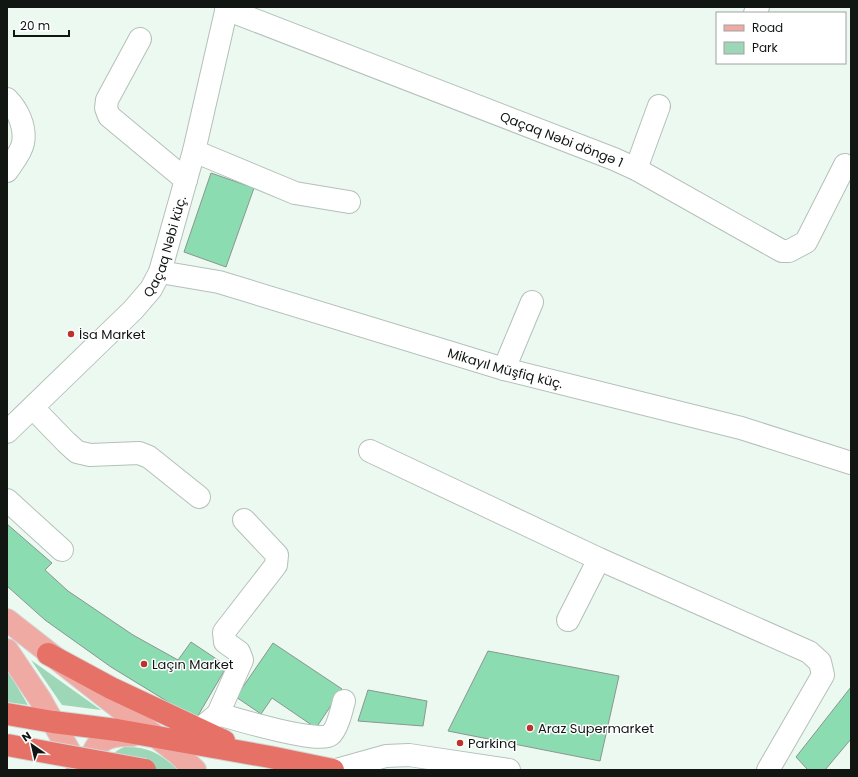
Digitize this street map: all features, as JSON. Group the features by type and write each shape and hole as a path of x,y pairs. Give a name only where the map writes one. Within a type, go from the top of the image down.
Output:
{"highway":[{"path":"48,654 111,688 199,730 270,757"},
{"path":"7,714 53,722 117,730 270,757 332,770"},
{"path":"7,745 145,770"}],"main road":[{"path":"7,620 48,654 177,753 196,770"},
{"path":"7,650 29,681 80,770"},
{"path":"90,770 90,760 97,746 110,736 132,735 156,737"}],"street":[{"name":"Qaçaq Nəbi küç.","path":"7,432 34,408 133,310 151,289 160,272 194,151 226,8"},
{"name":"Qaçaq Nəbi döngə 1","path":"226,8 593,150 636,169 782,251 789,251 806,242 845,165"},
{"path":"140,40 107,100 106,108 109,116 186,180"},
{"path":"7,99 13,105 18,114 22,126 23,143 19,154 7,171"},
{"path":"636,169 659,106"},
{"path":"194,151 295,193 349,202"},
{"name":"Mikayıl Müşfiq küç.","path":"160,272 219,282 504,369 741,428 851,463"},
{"path":"504,369 532,302"},
{"path":"34,408 77,452 90,455 139,453 149,457 199,497"},
{"path":"370,451 598,559 810,652 820,662 823,675 768,770"},
{"path":"7,500 62,550"},
{"path":"199,730 218,714 242,660 239,652 225,642 224,632 276,565 277,555 244,520"},
{"path":"568,620 598,559"},
{"path":"218,714 294,733 323,738 331,735 337,725 344,701"},
{"path":"336,770 386,756 409,755 509,770"}],"green space":[{"path":"31,660 101,710 62,705"},
{"path":"8,671 28,705 7,702"},
{"path":"124,747 140,748 154,752 178,770 107,770 112,756"}],"building":[{"path":"211,173 254,188 226,267 184,252"},
{"path":"7,524 52,563 45,570 68,591 133,635 178,660 191,642 227,666 196,719 111,667 45,620 7,586"},
{"path":"273,643 342,689 316,728 272,698 261,714 236,697"},
{"path":"488,651 619,676 600,761 448,731"},
{"path":"851,687 851,739 825,770 808,770 796,757"},
{"path":"368,690 427,701 423,726 358,721"}],"place":[{"name":"İsa Market","path":"71,334"},
{"name":"Laçın Market","path":"144,664"},
{"name":"Araz Supermarket","path":"530,728"},
{"name":"Parkinq","path":"460,743"}]}
